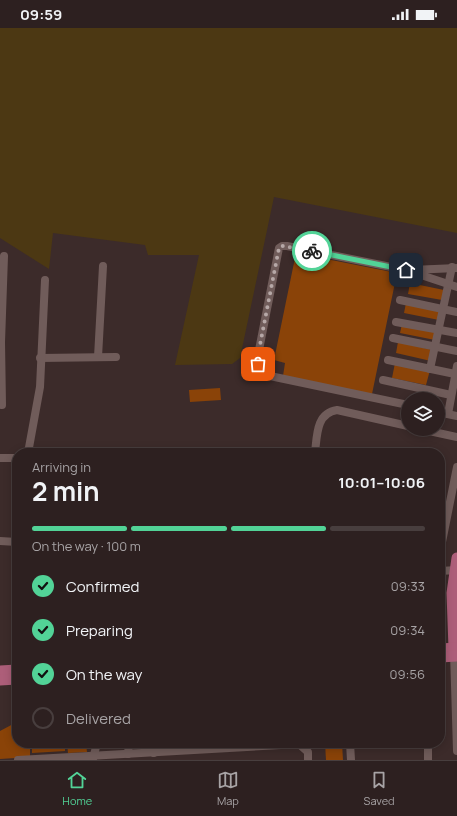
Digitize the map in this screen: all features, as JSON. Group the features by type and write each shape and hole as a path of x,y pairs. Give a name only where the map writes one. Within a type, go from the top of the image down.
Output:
{"main road":[{"path":"456,652 452,593 447,569 457,558"},
{"path":"445,650 456,652"},
{"path":"445,655 456,652"},
{"path":"0,671 12,670"},
{"path":"0,680 12,679"}],"street":[{"path":"401,404 270,376 258,364 258,355 279,248 282,246 406,270 457,287"},
{"path":"2,405 0,353 4,256"},
{"path":"98,357 103,266"},
{"path":"406,270 454,267 448,285 430,369"},
{"path":"29,448 40,387 40,358 45,280"},
{"path":"400,300 457,312"},
{"path":"396,322 457,333"},
{"path":"393,338 457,351"},
{"path":"40,358 116,357"},
{"path":"388,360 430,369 456,370 448,414"},
{"path":"383,380 451,395"},
{"path":"316,448 322,417 330,411 337,410 401,424"},
{"path":"445,413 457,416"},
{"path":"445,434 457,437"},
{"path":"0,458 12,458"},
{"path":"445,527 457,467"},
{"path":"0,541 12,542"},
{"path":"456,652 457,751"},
{"path":"93,758 96,748"},
{"path":"99,748 105,758"},
{"path":"128,754 129,748"},
{"path":"154,748 154,753"},
{"path":"20,760 105,758 128,754 235,748"},
{"path":"304,748 308,752 308,760"},
{"path":"350,748 351,760"},
{"path":"428,748 428,760"}],"shaded area":[{"path":"0,28 457,28 457,233 274,197 240,358 232,364 175,365 199,255 148,255 145,245 53,233 49,269 0,238"}],"building":[{"path":"296,253 397,273 372,394 283,376 285,363 274,360"},
{"path":"410,283 444,290 442,300 408,294"},
{"path":"406,303 441,310 439,320 404,313"},
{"path":"402,324 437,330 435,340 400,333"},
{"path":"398,342 433,350 431,361 396,353"},
{"path":"395,363 430,370 426,385 392,378"},
{"path":"220,388 221,400 190,402 189,390"},
{"path":"12,725 12,748 30,748 30,757 0,759 0,731"},
{"path":"32,748 65,748 65,751 32,753"},
{"path":"68,748 87,748 87,752 68,753"},
{"path":"325,748 342,748 343,760 326,760"}],"way so far":[{"path":"258,364 258,355 279,248 282,246 287,246 312,251"}],"route":[{"path":"312,251 406,270"}]}
